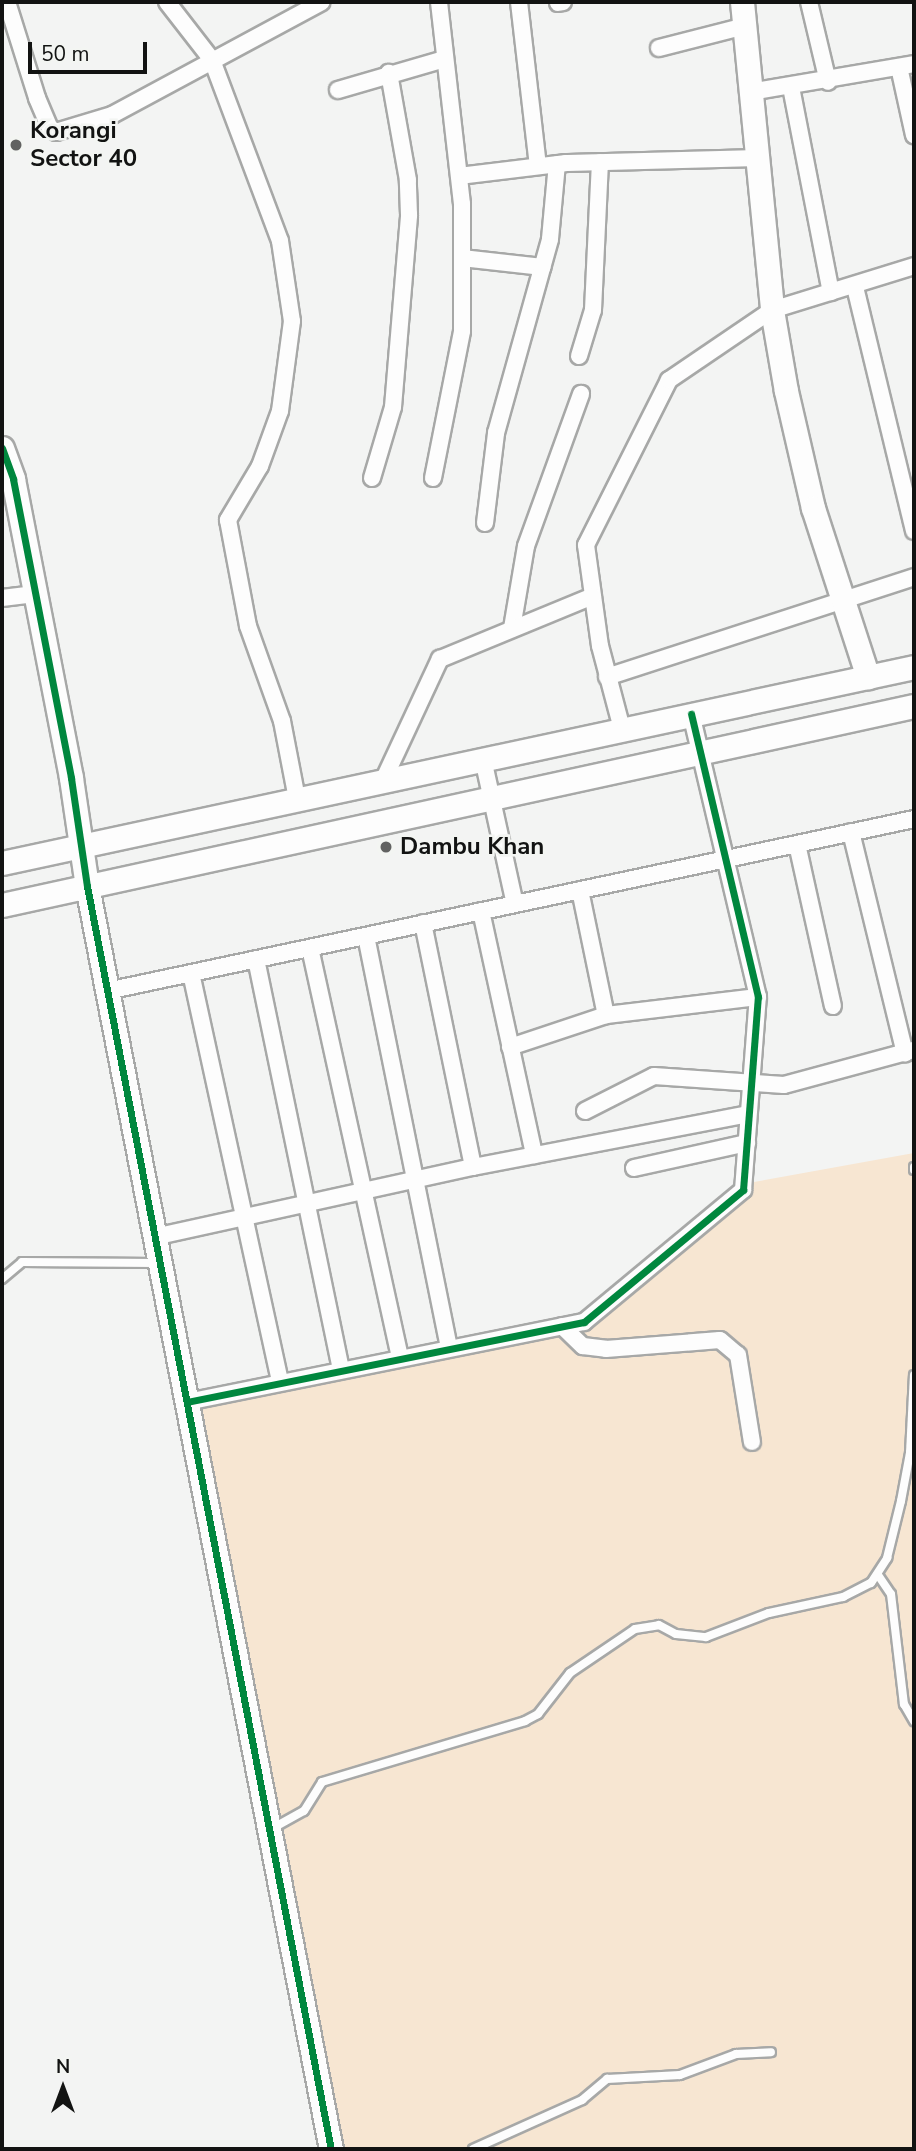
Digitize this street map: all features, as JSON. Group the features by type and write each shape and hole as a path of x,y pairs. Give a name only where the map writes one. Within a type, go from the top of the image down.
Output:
{"street":[{"path":"7,2 37,98 50,128 56,132 112,115 322,2"},
{"path":"167,2 212,60 280,241 292,321 280,411 260,466 228,520 248,626 282,721 297,799"},
{"path":"433,478 462,331 459,176 439,2"},
{"path":"519,2 538,166"},
{"path":"742,2 750,92 760,158 772,310 813,508 868,677"},
{"path":"809,2 828,82"},
{"path":"659,48 744,26"},
{"path":"338,90 389,73 445,60"},
{"path":"750,92 828,82 907,66 914,135"},
{"path":"372,478 393,407 409,215 408,180 389,73"},
{"path":"791,87 831,292"},
{"path":"459,176 557,164 760,158"},
{"path":"579,356 593,310 600,162"},
{"path":"485,523 496,433 556,207 557,164"},
{"path":"462,258 542,267"},
{"path":"622,729 607,677 586,545 670,380 772,310 855,287 914,266"},
{"path":"855,287 914,531"},
{"path":"512,628 526,546 581,394"},
{"path":"2,447 13,479 87,886 267,1831 331,2149"},
{"path":"607,677 722,642 844,597 914,577"},
{"path":"2,598 35,594"},
{"path":"383,780 440,659 593,596"},
{"path":"2,863 914,667"},
{"path":"2,905 914,706"},
{"path":"187,1402 449,1346 584,1322 743,1190 758,997 691,715"},
{"path":"483,759 514,904"},
{"path":"107,991 914,821"},
{"path":"585,1111 654,1076 784,1085 910,1051 852,832"},
{"path":"797,844 833,1006"},
{"path":"580,890 606,1015"},
{"path":"481,911 534,1155"},
{"path":"423,923 473,1167"},
{"path":"366,936 449,1346"},
{"path":"310,948 361,1192 400,1358"},
{"path":"256,959 341,1370"},
{"path":"191,973 242,1218 280,1382"},
{"path":"510,1047 606,1015 758,997"},
{"path":"154,1237 415,1179 748,1114"},
{"path":"634,1168 747,1143"},
{"path":"562,1326 583,1346 606,1349 720,1340 738,1355 752,1443"}],"lane":[{"path":"2,1279 22,1262 159,1264"},
{"path":"267,1831 304,1811 322,1782 525,1721 538,1714 570,1673 635,1629 659,1625 676,1634 706,1637 769,1613 843,1597 878,1575 887,1558 910,1453 914,1375"},
{"path":"878,1575 891,1594 904,1704 914,1721"},
{"path":"473,2149 582,2100 607,2079 680,2075 736,2054 771,2052"}],"shaded area":[{"path":"914,1153 914,2149 332,2149 188,1410 585,1328 754,1182"}],"cycle path":[{"path":"2,448 13,479 71,778 87,886 331,2149"},
{"path":"187,1402 584,1322 743,1190 758,997 691,714"}],"place":[{"name":"Korangi Sector 40","path":"16,145"},
{"name":"Dambu Khan","path":"386,847"}]}
